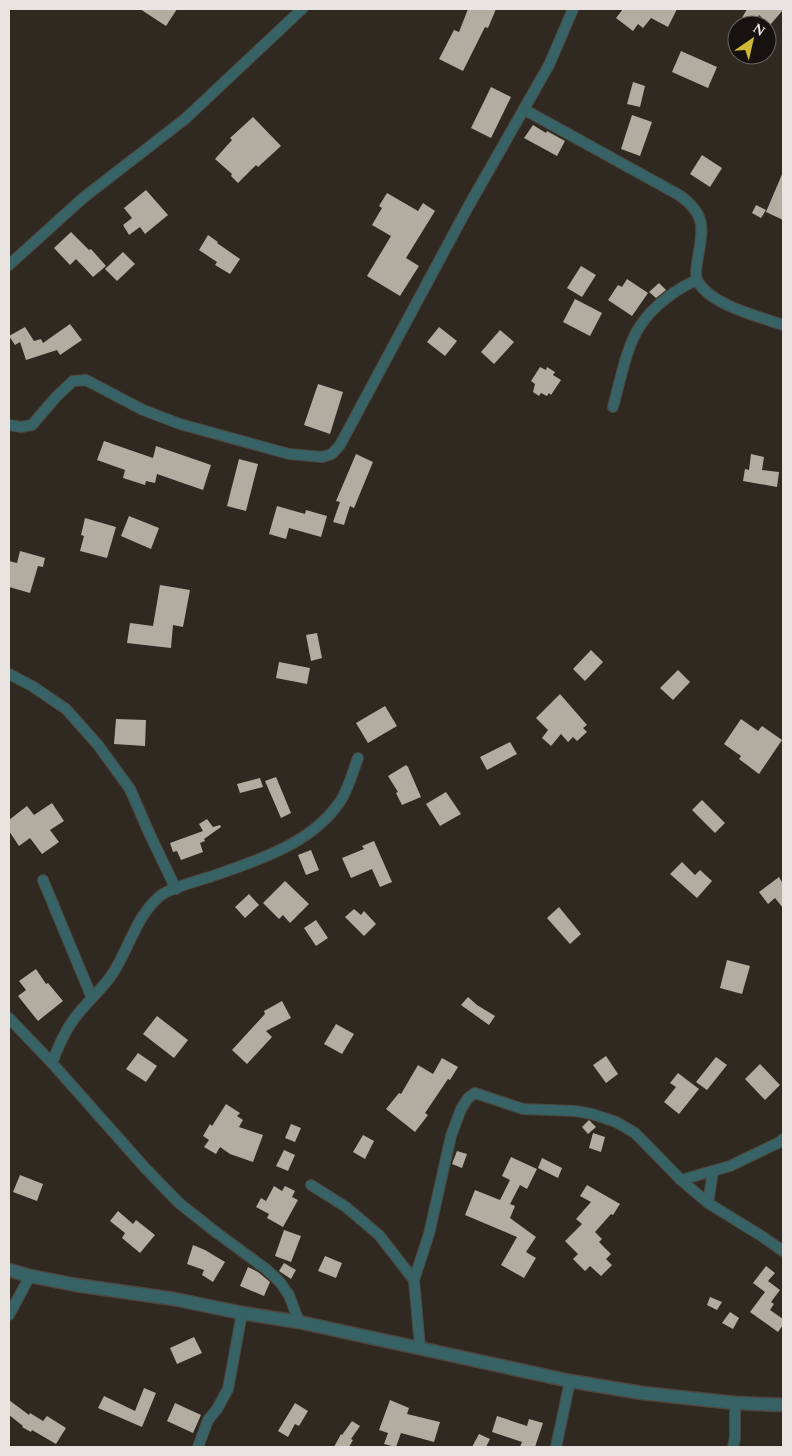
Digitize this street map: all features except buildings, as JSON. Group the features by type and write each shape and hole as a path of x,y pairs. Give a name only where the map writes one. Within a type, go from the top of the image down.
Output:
{"street":[{"path":"9,265 83,198 185,119 302,9"},
{"path":"9,425 21,427 32,425 73,381 86,380 143,410 180,424 289,454 322,457 332,454 340,446 468,207 525,110 549,65 574,9"},
{"path":"525,110 689,202 697,210 702,229 696,270 697,280 705,290 727,305 783,325"},
{"path":"613,406 627,354 640,326 672,293 697,280"},
{"path":"9,674 32,686 66,709 98,744 130,789 176,888"},
{"path":"52,1063 67,1029 111,976 139,920 162,895 176,888 254,861 300,839 324,821 340,802 358,758"},
{"path":"43,880 92,998"},
{"path":"9,1018 179,1203 279,1281 289,1295 299,1322"},
{"path":"420,1347 414,1280 429,1234 451,1136 461,1109 468,1098 475,1093 523,1108 575,1110 616,1122 635,1133 681,1180 708,1204 763,1236 783,1251"},
{"path":"681,1180 730,1166 783,1139"},
{"path":"708,1204 713,1171"},
{"path":"311,1185 346,1207 379,1235 414,1280"},
{"path":"9,1270 76,1285 174,1299 299,1322 570,1380 642,1393 735,1403 783,1405"},
{"path":"9,1315 30,1276"},
{"path":"198,1447 208,1420 217,1409 228,1389 242,1313"},
{"path":"556,1447 570,1380"},
{"path":"733,1447 735,1438 735,1403"}]}
